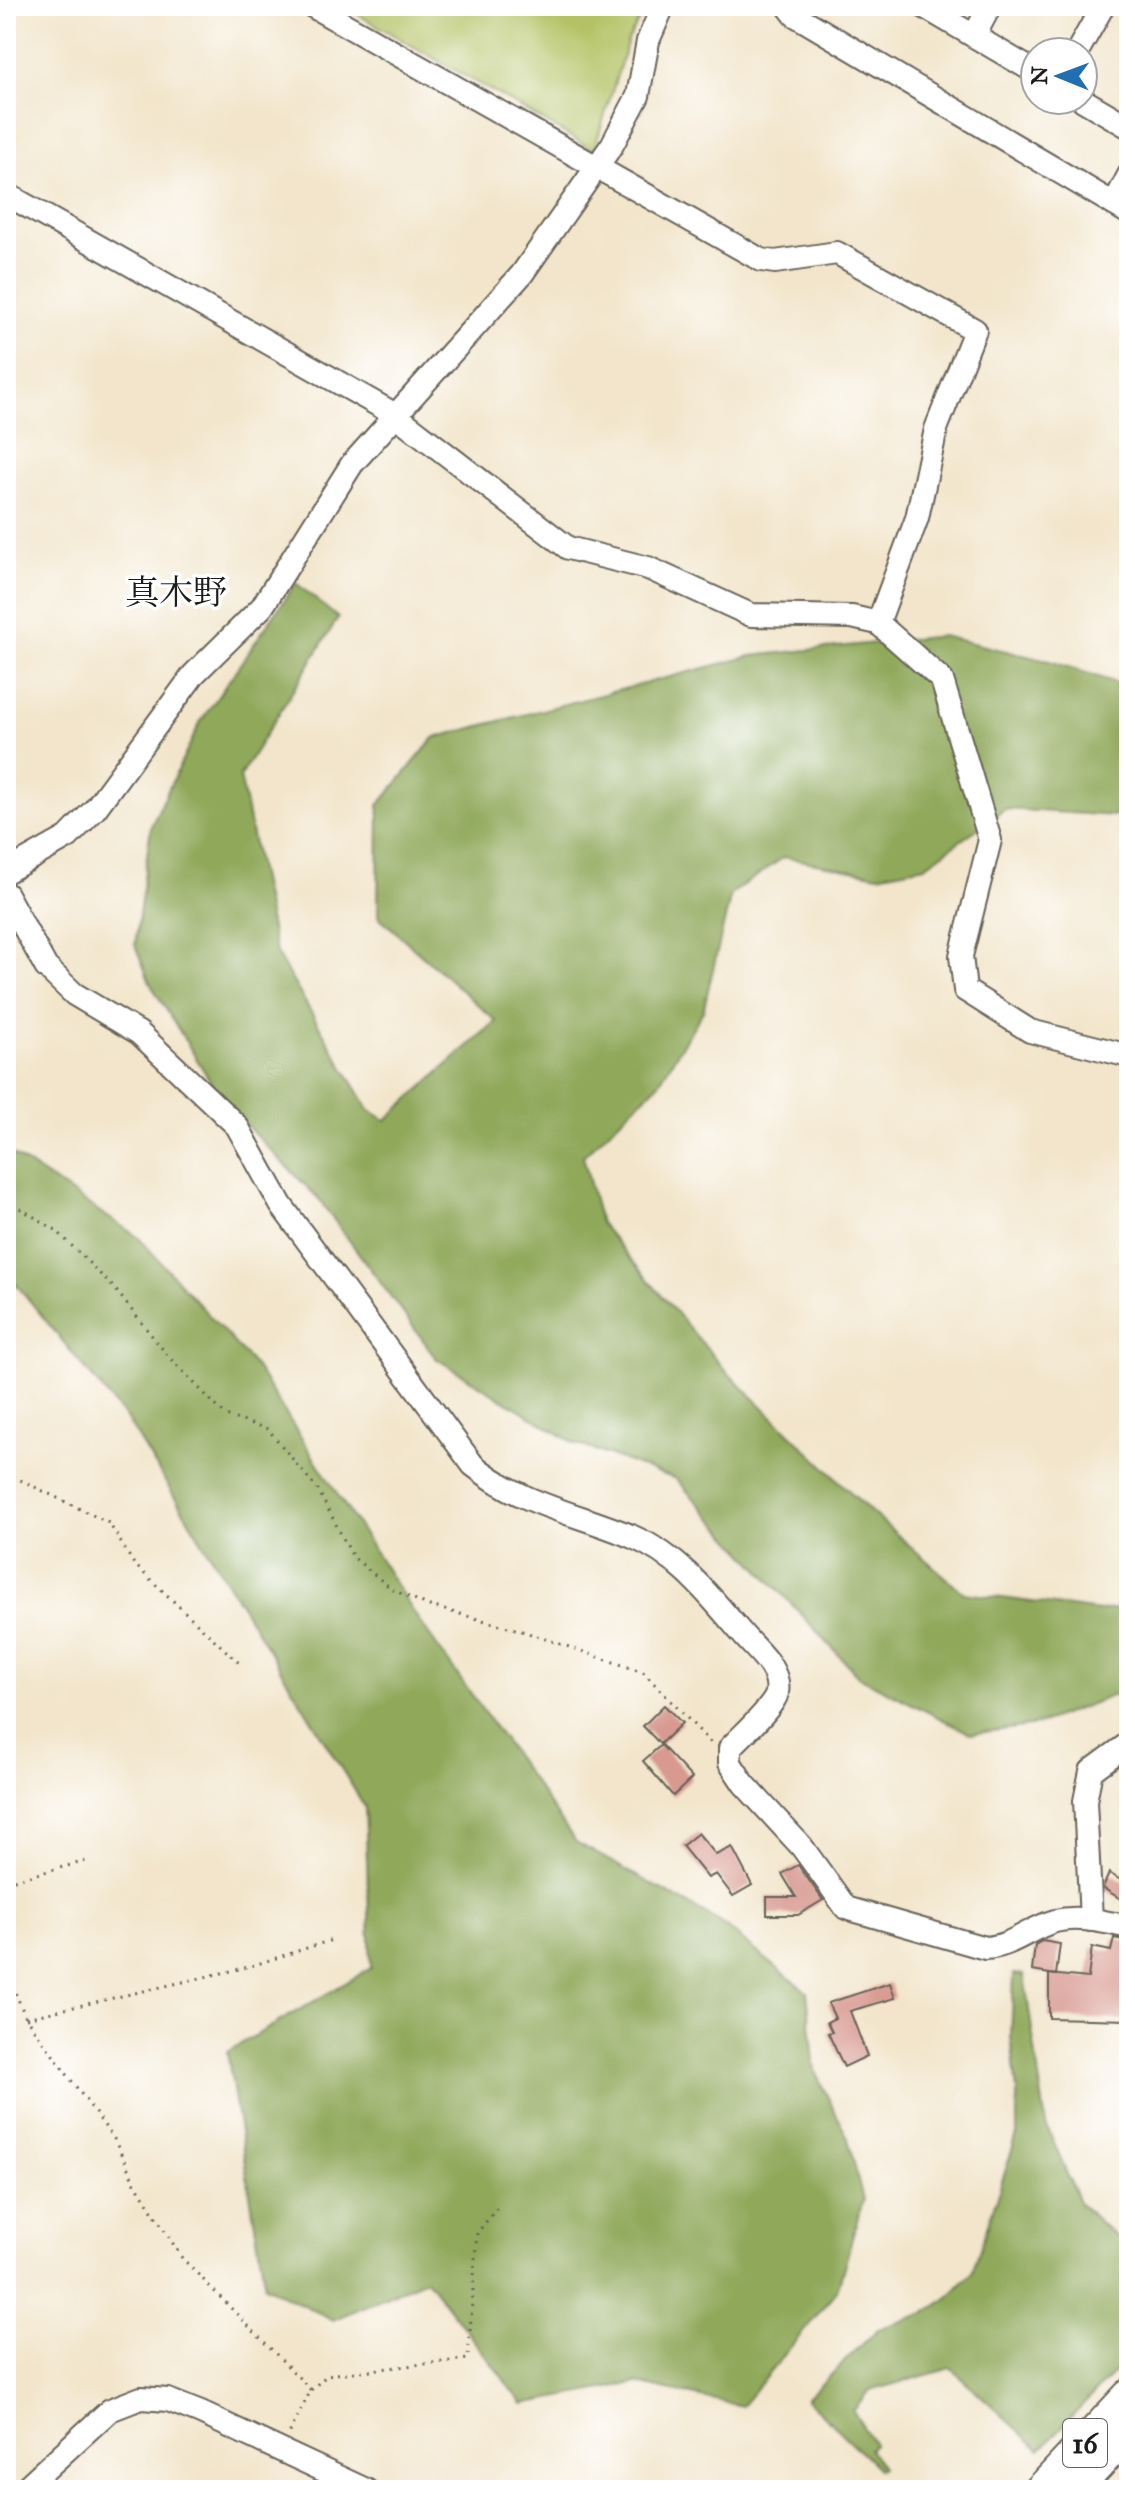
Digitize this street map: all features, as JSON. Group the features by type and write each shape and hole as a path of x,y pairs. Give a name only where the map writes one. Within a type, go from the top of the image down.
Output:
{"highway":[{"name":"16","path":"1041,2490 1129,2396"},
{"name":"16","path":"1074,2490 1129,2431"}],"street":[{"path":"312,6 761,260 775,262 837,253 975,330 936,429 917,518 878,623"},
{"path":"6,872 68,837 95,809 194,674 262,607 352,464 394,414 498,304 597,169 638,96 648,41 663,6"},
{"path":"788,6 795,15 1121,208 1129,175"},
{"path":"923,6 1019,63"},
{"path":"974,36 990,6"},
{"path":"1086,36 1103,6"},
{"path":"1099,109 1129,127"},
{"path":"6,194 394,414 568,548 648,568 751,615 852,617 878,623 942,680 990,840 961,956 965,990 1030,1031 1129,1056"},
{"path":"6,894 46,967 74,994 139,1033 237,1126 281,1205 473,1465 499,1486 532,1503 634,1537 669,1558 696,1580 770,1664 778,1683 777,1698 730,1748 730,1763 776,1823 802,1847 846,1908 985,1948 998,1947 1053,1921 1091,1920 1129,1927"},
{"path":"1091,1920 1085,1801 1091,1771 1129,1743"},
{"path":"23,2490 110,2410 141,2398 168,2400 366,2490"}],"path":[{"path":"6,1200 56,1230 115,1289 168,1356 226,1416 268,1429 318,1490 353,1557 393,1590 430,1606 519,1630 643,1672 730,1763"},
{"path":"6,1473 109,1523 134,1564 239,1663"},
{"path":"6,1882 90,1860"},
{"path":"26,2018 248,1967 335,1939"},
{"path":"6,1971 26,2018 114,2139 135,2183 182,2258 311,2390"},
{"path":"280,2453 311,2390 327,2375 468,2359 477,2233 499,2206"}],"green space":[{"path":"343,6 647,6 628,40 594,150"},
{"path":"296,583 338,618 240,776 276,953 369,1110 386,1120 496,1021 378,916 379,805 434,738 751,656 942,636 1053,662 1129,687 1129,827 1118,816 1005,809 925,866 878,875 784,857 731,894 703,1011 658,1084 583,1156 600,1223 725,1370 870,1511 964,1593 1100,1611 1129,1607 1129,1689 1037,1725 971,1734 859,1677 676,1479 574,1443 437,1359 317,1197 223,1102 150,983 135,945 151,826 201,721"},
{"path":"6,1150 138,1237 255,1366 420,1622 576,1842 720,1922 807,1992 815,2071 848,2138 863,2200 837,2291 742,2406 636,2383 523,2404 426,2279 333,2320 265,2286 227,2052 371,1968 365,1807 128,1421 6,1272"},
{"path":"1014,1974 1024,1975 1046,2125 1080,2204 1129,2249 1129,2357 1040,2450 951,2368 870,2391 853,2411 874,2444 869,2449 882,2468 879,2470 806,2399 878,2329 925,2313 948,2298 972,2273 1017,2135 1017,2092 1011,2037"}],"building":[{"path":"664,1705 682,1723 660,1744 643,1726"},
{"path":"661,1745 692,1778 673,1796 643,1761"},
{"path":"698,1833 716,1855 732,1847 752,1885 733,1896 716,1874 708,1878 682,1846"},
{"path":"798,1865 823,1900 798,1915 767,1915 767,1897 796,1897 782,1874"},
{"path":"1109,1873 1129,1885 1129,1904 1103,1888"},
{"path":"1114,1938 1129,1941 1129,2020 1049,2018 1049,1974 1088,1978 1092,1947 1111,1951"},
{"path":"1042,1941 1060,1944 1056,1975 1032,1971 1035,1945"},
{"path":"890,1983 895,1998 850,2011 867,2056 844,2067 828,2033 832,2032 827,2022 835,2018 828,2003"}],"district":[{"name":"真木野","path":"176,592"}]}
